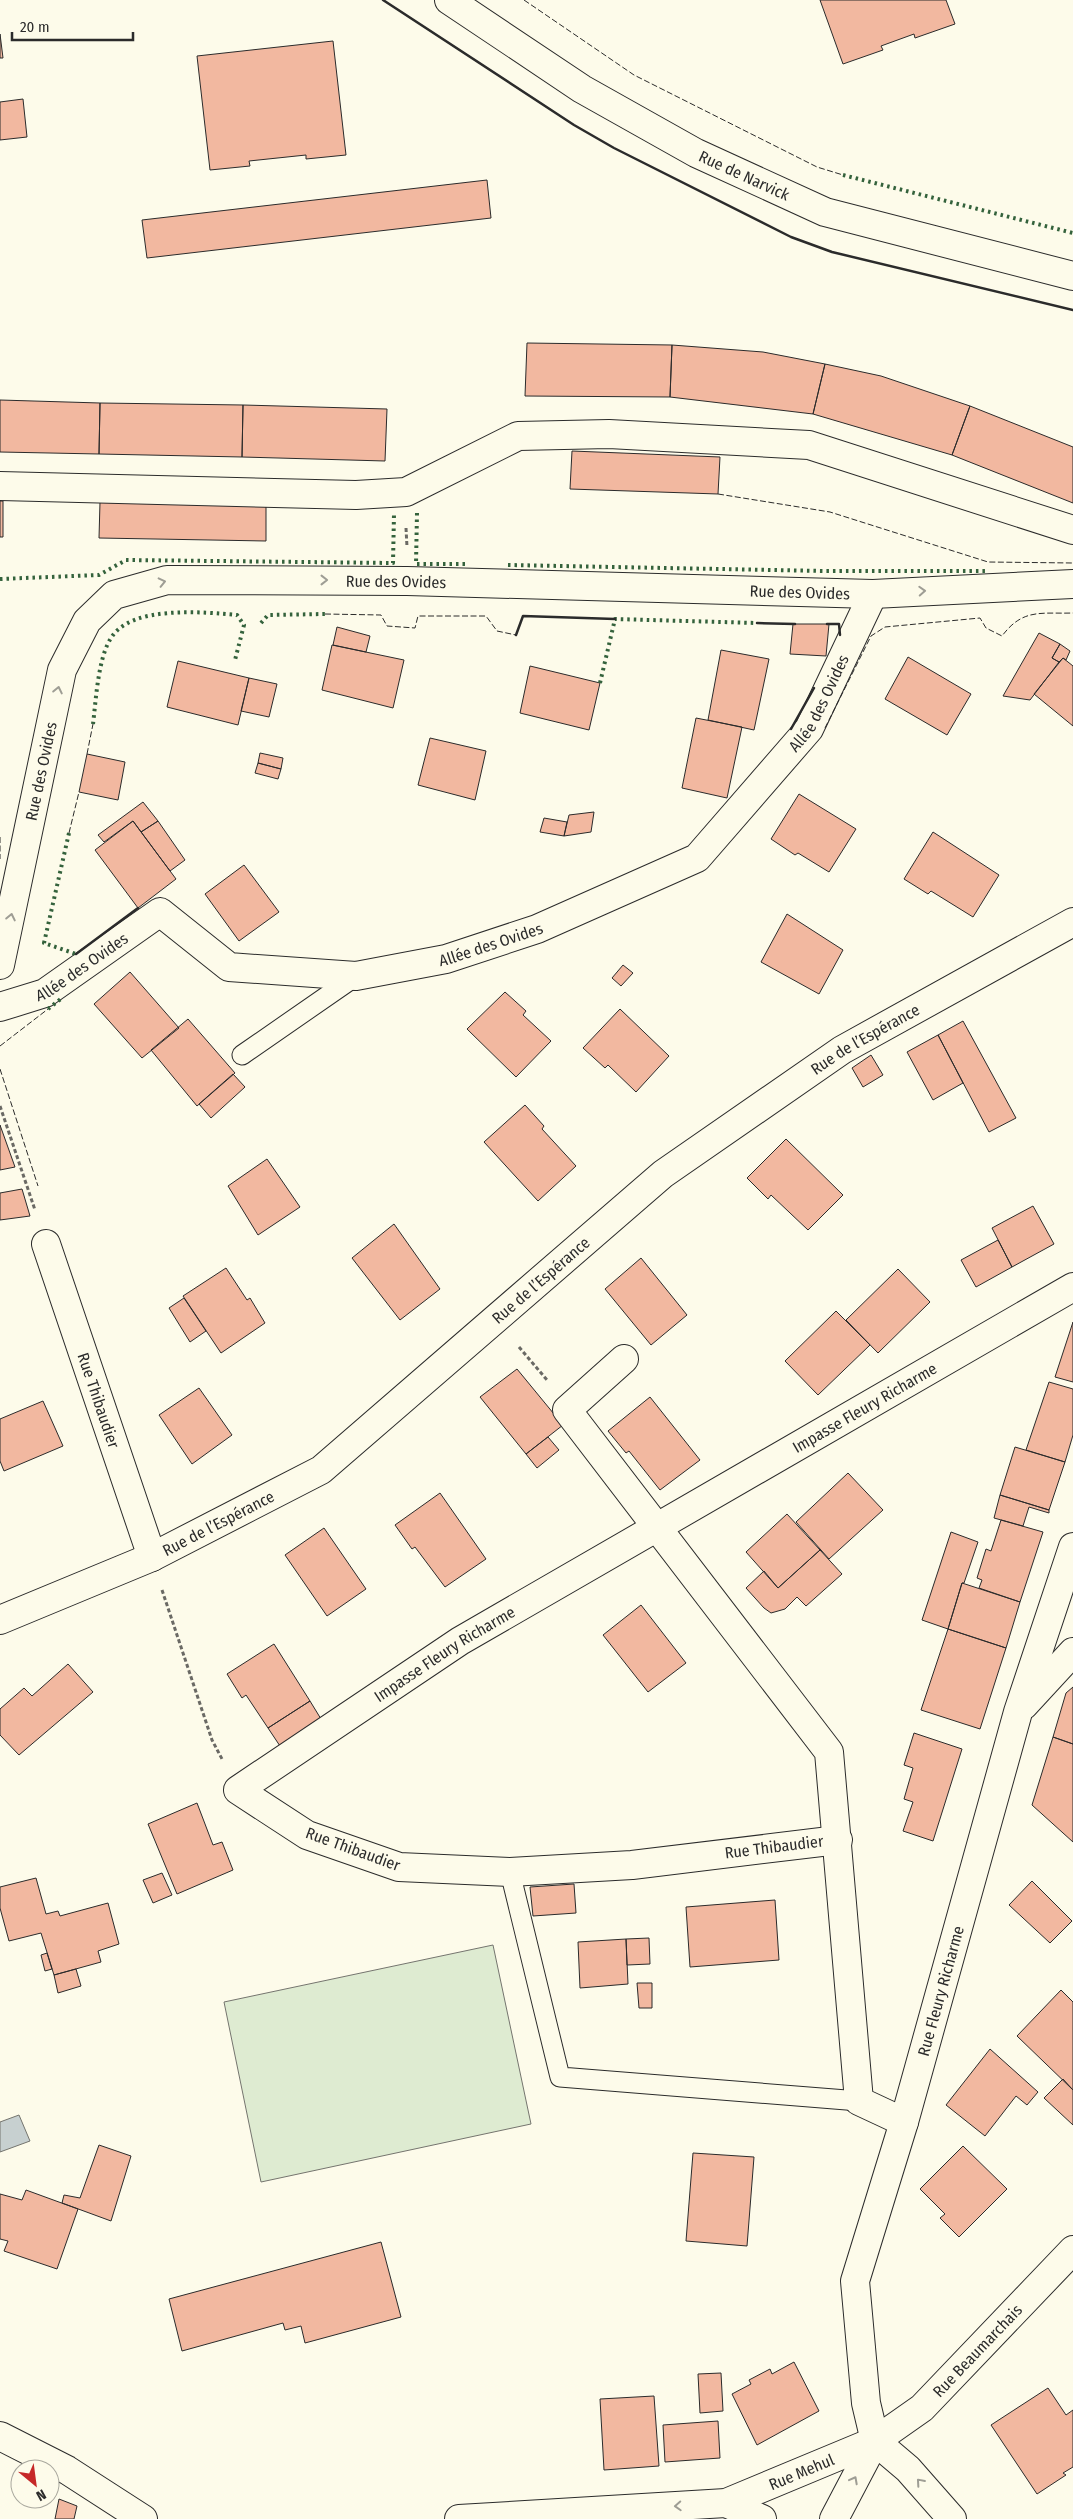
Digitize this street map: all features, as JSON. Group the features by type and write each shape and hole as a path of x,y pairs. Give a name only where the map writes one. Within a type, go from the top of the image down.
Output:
{"street":[{"name":"Rue de Narvick","path":"448,0 582,89 688,149 825,212 1073,276"},
{"path":"0,486 356,495 406,492 518,436 610,434 809,445 1073,530"},
{"name":"Rue des Ovides","path":"0,965 62,670 87,620 114,595 168,580 407,581 873,594 1073,584"},
{"name":"Allée des Ovides","path":"0,1007 45,994 160,912 229,967 356,976 446,959 537,930 697,858 809,729 873,594"},
{"name":"Rue de l’Espérance","path":"0,1620 152,1557 321,1470 663,1174 834,1056 1073,922"},
{"name":"Rue Thibaudier","path":"46,1244 152,1557"},
{"name":"Impasse Fleury Richarme","path":"238,1790 460,1641 1073,1287"},
{"path":"624,1359 567,1410 828,1752 838,1840"},
{"name":"Rue Fleury Richarme","path":"875,2441 866,2403 855,2281 904,2122 1018,1712 1073,1547"},
{"path":"1018,1712 1073,1652"},
{"name":"Rue Thibaudier","path":"238,1790 307,1835 399,1867 510,1872 632,1865 838,1840 859,2101"},
{"path":"859,2101 904,2122"},
{"name":"Rue Beaumarchais","path":"875,2441 922,2408 1073,2250"},
{"path":"0,2436 67,2470 143,2519"},
{"path":"834,2519 875,2441 908,2469 952,2519"},
{"name":"Rue Mehul","path":"459,2519 726,2503 875,2441"},
{"name":"Rue Mehul","path":"726,2503 762,2519"}],"lane":[{"path":"242,1055 356,976"},
{"path":"510,1872 560,2077 859,2101"}],"path":[{"path":"406,492 407,581"},
{"path":"0,1106 35,1210"},
{"path":"152,1557 212,1740 238,1790"}],"green space":[{"path":"493,1945 531,2124 261,2182 224,2002"}],"shaded area":[{"path":"19,2115 30,2141 0,2152 0,2122"}],"building":[{"path":"820,0 946,0 955,24 915,38 914,34 881,46 883,50 843,64"},
{"path":"0,34 3,58 0,58"},
{"path":"333,41 346,155 306,159 306,155 249,161 250,166 210,170 197,56"},
{"path":"23,99 27,137 0,140 0,102"},
{"path":"487,180 491,218 147,258 142,220"},
{"path":"527,343 672,345 670,397 525,396"},
{"path":"672,345 763,352 825,364 813,414 670,397"},
{"path":"825,364 881,376 970,406 952,455 813,414"},
{"path":"0,400 100,403 99,454 0,452"},
{"path":"100,403 243,405 242,457 99,454"},
{"path":"243,405 387,409 385,461 242,457"},
{"path":"970,406 1073,447 1073,503 952,455"},
{"path":"572,451 720,457 718,494 570,489"},
{"path":"0,501 3,501 3,537 0,537"},
{"path":"100,502 266,504 266,541 99,538"},
{"path":"793,624 829,624 826,656 790,654"},
{"path":"337,627 370,636 366,652 333,645"},
{"path":"1039,633 1060,644 1052,658 1059,662 1030,700 1003,696"},
{"path":"1060,644 1070,651 1066,660 1063,658 1059,662 1052,658"},
{"path":"332,645 404,660 393,708 322,690"},
{"path":"721,650 769,659 754,730 708,720"},
{"path":"908,657 971,694 947,735 885,699"},
{"path":"1063,658 1073,666 1073,726 1034,694"},
{"path":"178,661 249,678 238,725 167,707"},
{"path":"530,666 600,683 589,730 520,713"},
{"path":"249,678 277,684 269,717 241,711"},
{"path":"696,718 742,727 727,798 682,788"},
{"path":"430,738 486,751 475,800 418,785"},
{"path":"260,753 283,758 281,769 258,763"},
{"path":"87,754 125,762 118,800 79,792"},
{"path":"258,763 281,769 278,779 255,773"},
{"path":"799,794 856,829 829,872 798,853 795,855 771,839"},
{"path":"143,802 158,821 141,832 133,821 104,842 98,835"},
{"path":"594,812 591,832 564,836 569,815"},
{"path":"544,818 567,822 564,836 540,832"},
{"path":"133,821 176,879 138,908 95,850"},
{"path":"158,821 185,860 170,871 141,832"},
{"path":"933,832 999,875 973,917 931,891 928,894 904,879"},
{"path":"244,865 279,912 239,941 205,894"},
{"path":"787,914 843,950 819,994 761,962"},
{"path":"623,965 633,973 621,986 612,978"},
{"path":"130,972 179,1028 142,1058 94,1004"},
{"path":"505,992 526,1011 523,1015 551,1041 516,1077 467,1029"},
{"path":"620,1009 669,1056 636,1092 608,1065 605,1068 583,1048"},
{"path":"188,1019 235,1073 197,1106 151,1050"},
{"path":"963,1021 1016,1118 989,1132 938,1035"},
{"path":"938,1035 963,1083 933,1100 907,1052"},
{"path":"871,1055 883,1075 863,1087 852,1068"},
{"path":"233,1074 245,1087 211,1118 199,1104"},
{"path":"525,1105 544,1126 542,1129 576,1166 538,1201 484,1142"},
{"path":"0,1125 15,1167 0,1170"},
{"path":"786,1139 843,1195 808,1230 771,1195 768,1199 747,1178"},
{"path":"267,1159 300,1207 258,1235 228,1186"},
{"path":"22,1189 30,1216 0,1220 0,1193"},
{"path":"1033,1206 1054,1244 1012,1267 992,1228"},
{"path":"394,1224 440,1289 400,1320 352,1258"},
{"path":"998,1240 1012,1267 976,1287 961,1260"},
{"path":"641,1258 687,1315 651,1345 605,1289"},
{"path":"226,1268 247,1300 250,1298 265,1323 221,1353 183,1296"},
{"path":"898,1269 930,1302 878,1353 846,1320"},
{"path":"184,1298 206,1331 190,1342 169,1308"},
{"path":"836,1311 870,1345 818,1395 785,1361"},
{"path":"1073,1322 1073,1382 1055,1377"},
{"path":"517,1369 563,1425 526,1454 480,1397"},
{"path":"1049,1382 1073,1389 1073,1435 1065,1462 1026,1450"},
{"path":"199,1388 232,1435 192,1464 159,1415"},
{"path":"650,1397 700,1460 660,1490 629,1451 626,1453 608,1431"},
{"path":"43,1401 63,1446 4,1471 0,1461 0,1419"},
{"path":"548,1437 559,1450 537,1468 526,1454"},
{"path":"1015,1447 1065,1462 1049,1510 1000,1495"},
{"path":"848,1473 883,1510 829,1559 796,1522"},
{"path":"440,1493 486,1559 445,1587 415,1547 412,1549 395,1525"},
{"path":"1000,1495 1049,1510 1049,1513 1029,1507 1023,1526 994,1518"},
{"path":"787,1514 820,1550 778,1588 746,1552"},
{"path":"1001,1520 1043,1532 1020,1602 979,1588 982,1580 977,1578 986,1549 991,1551"},
{"path":"324,1528 366,1589 327,1616 285,1555"},
{"path":"951,1532 978,1542 964,1583 962,1583 948,1629 922,1620"},
{"path":"820,1550 842,1574 806,1606 797,1597 785,1609 771,1613 746,1588 764,1571 778,1588"},
{"path":"962,1583 1020,1602 1006,1648 948,1629"},
{"path":"641,1605 686,1663 648,1692 603,1635"},
{"path":"948,1629 1006,1648 980,1729 921,1710"},
{"path":"274,1644 310,1701 268,1728 246,1695 242,1698 227,1674"},
{"path":"68,1664 93,1692 19,1755 0,1735 0,1709 24,1688 32,1696"},
{"path":"1073,1687 1073,1744 1053,1737 1066,1693"},
{"path":"310,1701 321,1719 280,1746 268,1728"},
{"path":"914,1733 962,1749 933,1841 903,1831 913,1802 904,1799 913,1768 904,1765"},
{"path":"1053,1737 1073,1744 1073,1842 1032,1805"},
{"path":"197,1803 213,1845 222,1842 233,1870 177,1894 148,1824"},
{"path":"162,1873 172,1895 153,1903 143,1880"},
{"path":"36,1878 46,1914 58,1911 60,1916 108,1903 119,1944 98,1951 101,1962 54,1975 41,1933 9,1941 0,1908 0,1887"},
{"path":"1032,1881 1072,1921 1050,1943 1009,1905"},
{"path":"574,1884 576,1913 533,1916 530,1887"},
{"path":"775,1900 779,1960 690,1967 686,1907"},
{"path":"649,1938 650,1964 627,1965 626,1939"},
{"path":"626,1939 628,1984 580,1988 578,1942"},
{"path":"47,1953 52,1969 45,1971 41,1955"},
{"path":"76,1969 81,1986 58,1993 54,1975"},
{"path":"637,1983 652,1983 652,2008 639,2008"},
{"path":"1061,1990 1073,2002 1073,2090 1017,2036"},
{"path":"990,2049 1038,2092 1027,2105 1016,2096 985,2136 946,2105"},
{"path":"1063,2079 1073,2090 1073,2125 1044,2098"},
{"path":"99,2145 131,2156 111,2221 62,2203 64,2195 80,2198"},
{"path":"963,2146 1007,2189 959,2237 940,2218 945,2214 920,2189"},
{"path":"693,2153 754,2157 747,2246 686,2241"},
{"path":"26,2190 78,2209 57,2269 4,2251 8,2241 0,2239 0,2194 22,2200"},
{"path":"381,2242 401,2317 305,2343 301,2326 285,2330 283,2323 182,2351 169,2299"},
{"path":"794,2362 819,2411 757,2445 732,2394 751,2384 749,2380 770,2369 772,2374"},
{"path":"721,2373 723,2411 700,2413 698,2374"},
{"path":"1048,2388 1066,2415 1073,2410 1073,2467 1063,2473 1066,2475 1037,2494 991,2425"},
{"path":"654,2396 659,2466 604,2470 600,2399"},
{"path":"718,2421 720,2458 665,2462 663,2425"},
{"path":"60,2499 77,2506 74,2519 55,2519 57,2509 60,2509"}],"hedge":[{"path":"843,175 1073,233"},
{"path":"417,513 416,564 468,564"},
{"path":"0,579 99,575 126,560 393,563 394,514"},
{"path":"508,565 824,571 985,571"},
{"path":"93,724 98,679 103,656 111,638 121,627 134,620 151,615 187,612 237,615 244,625 235,660"},
{"path":"261,623 268,615 325,614"},
{"path":"600,683 615,619 757,623"},
{"path":"69,833 44,943 76,954"},
{"path":"48,1009 62,998"}],"fence":[{"path":"524,0 634,75 817,167 843,175"},
{"path":"718,494 830,512 988,562 1073,563"},
{"path":"825,728 871,636 885,627 980,618 986,628 1002,636 1017,621 1033,614 1073,613"},
{"path":"325,614 381,615 387,626 415,628 418,616 486,616 497,631 516,635"},
{"path":"87,754 93,724"},
{"path":"69,833 79,792"},
{"path":"0,837 0,859"},
{"path":"0,1046 48,1009"},
{"path":"0,1069 38,1186"}],"wall":[{"path":"383,0 574,125 614,148 791,237 832,252 1073,310"},
{"path":"516,635 523,616 615,619"},
{"path":"757,623 795,624"},
{"path":"827,624 839,624 840,635"},
{"path":"791,729 814,688"},
{"path":"76,954 138,908"}]}
